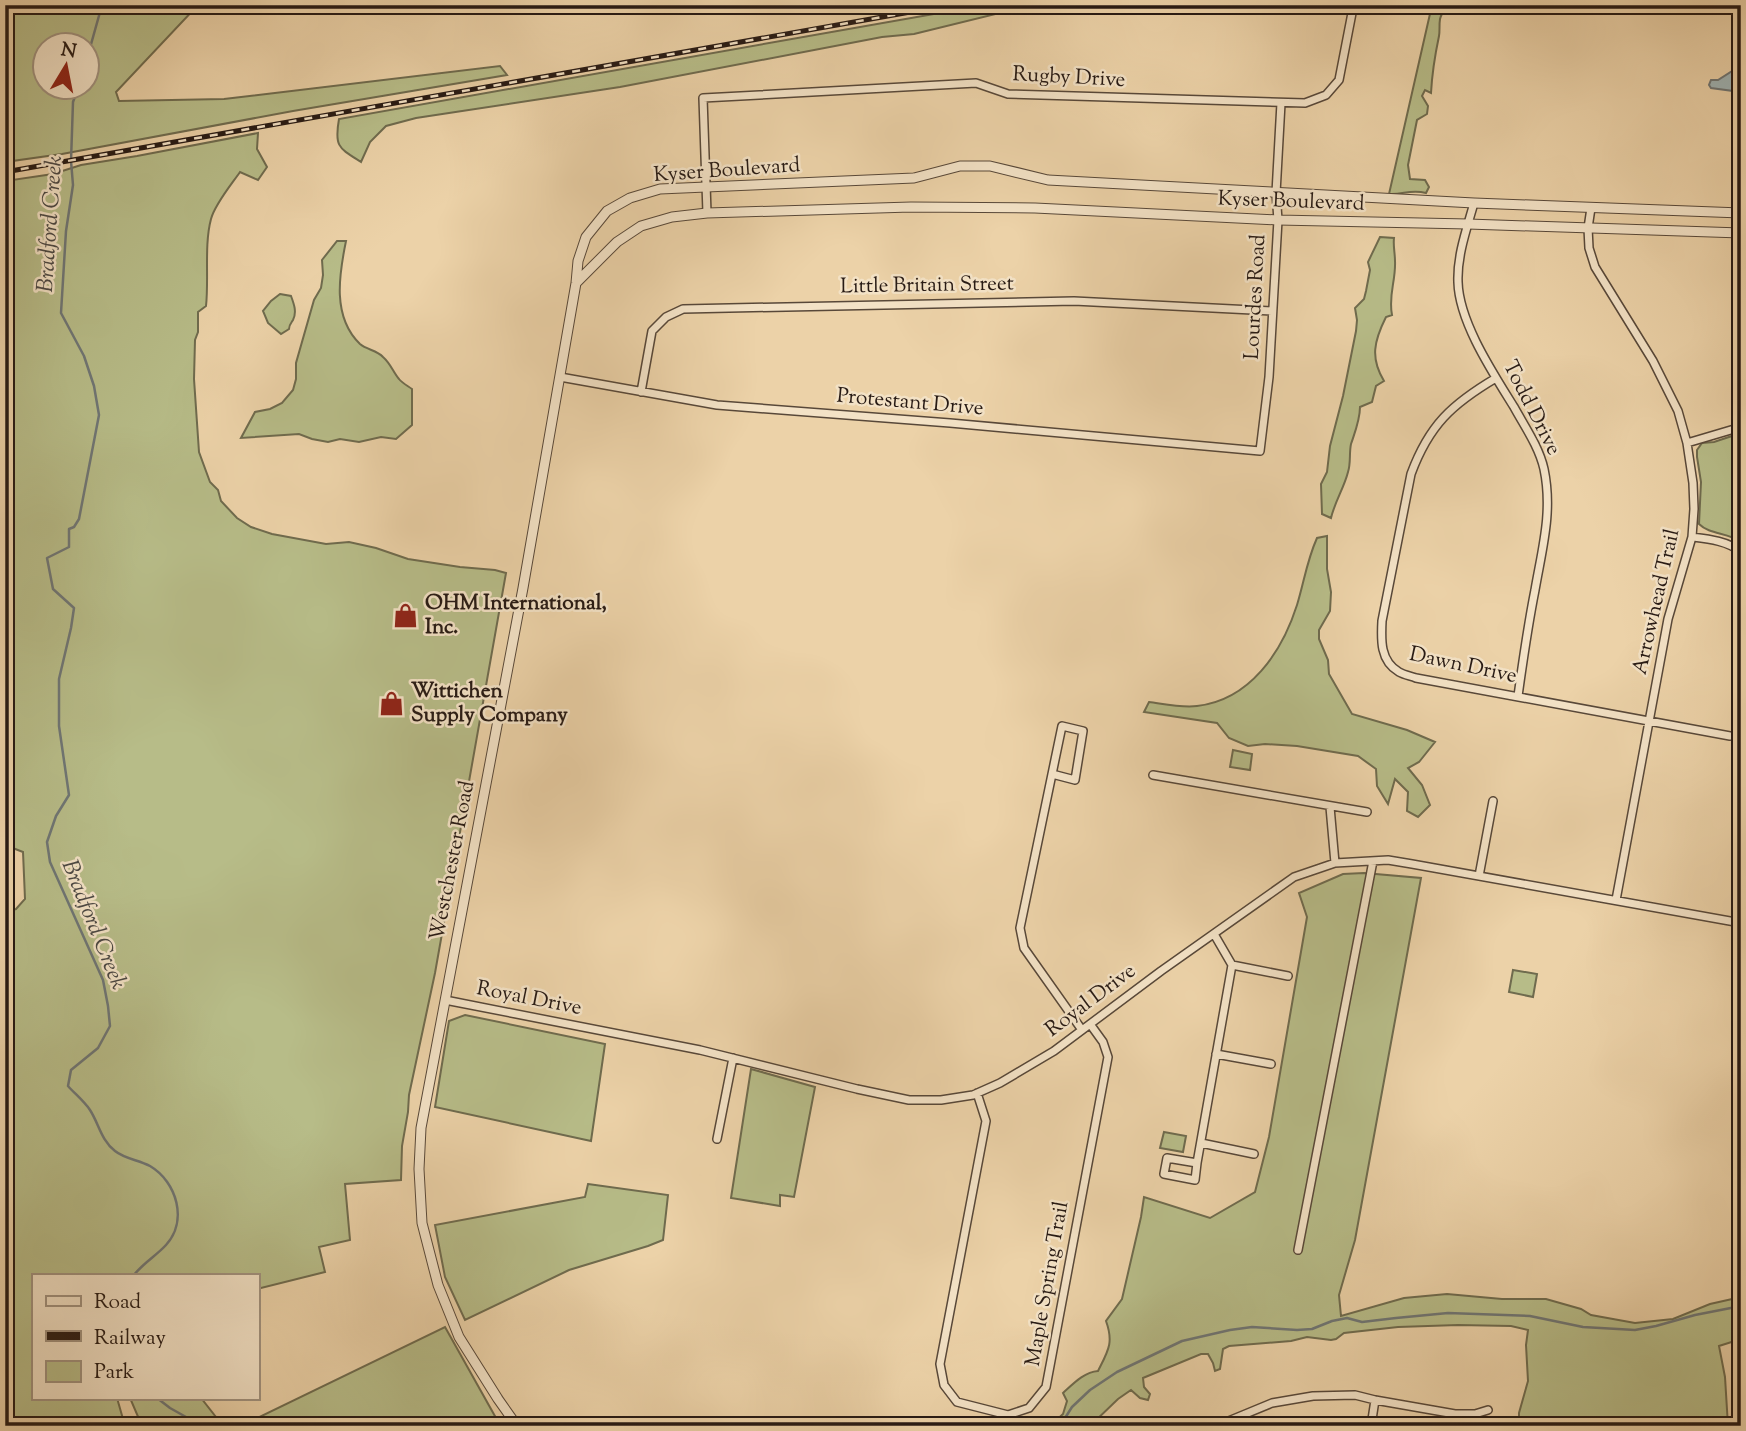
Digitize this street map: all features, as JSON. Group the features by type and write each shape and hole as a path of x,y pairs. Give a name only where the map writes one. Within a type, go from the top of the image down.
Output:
{"street":[{"name":"Rugby Drive","path":"706,213 703,98 976,83 1008,94 1305,103 1326,95 1339,80 1352,13 1351,5"},
{"name":"Lourdes Road","path":"1260,451 1269,377 1278,220 1276,192 1281,103"},
{"name":"Kyser Boulevard","path":"576,283 578,261 586,237 607,211 630,198 660,189 914,178 960,166 990,166 1048,180 1474,203 1741,212"},
{"name":"Todd Drive","path":"1474,203 1460,260 1458,282 1462,308 1496,378 1534,442 1548,489 1548,519 1518,696"},
{"name":"Kyser Boulevard","path":"576,283 617,242 641,226 672,216 706,213 1035,208 1278,220 1741,233"},
{"name":"Arrowhead Trail","path":"1591,208 1589,248 1595,267 1653,361 1678,411 1693,483 1692,537 1668,619 1616,900"},
{"name":"Westchester Road","path":"517,1426 459,1337 439,1285 422,1223 419,1170 421,1128 523,588 576,283"},
{"name":"Little Britain Street","path":"641,392 652,331 666,317 683,309 1074,301 1272,311"},
{"name":"Protestant Drive","path":"560,377 717,405 1260,451"},
{"name":"Dawn Drive","path":"1496,378 1456,405 1437,424 1419,453 1411,474 1382,621 1381,643 1385,658 1399,672 1416,678 1730,736"},
{"path":"1686,443 1741,427"},
{"path":"1692,537 1716,540 1741,552"},
{"path":"1052,774 1075,780 1083,731 1062,726 1052,774 1020,928 1024,948 1082,1030"},
{"path":"1153,775 1367,813"},
{"path":"1479,876 1493,801"},
{"path":"1330,807 1335,863"},
{"name":"Royal Drive","path":"445,1000 733,1058 909,1100 942,1100 977,1093 1043,1058 1294,877 1335,863 1388,860 1412,863 1741,923"},
{"path":"1298,1250 1373,861"},
{"path":"1197,1163 1167,1158 1164,1174 1195,1180 1231,965 1214,934"},
{"path":"1231,965 1288,976"},
{"name":"Maple Spring Trail","path":"977,1093 986,1121 940,1364 944,1385 957,1402 1008,1415 1029,1408 1046,1387 1108,1056 1103,1042 1090,1024"},
{"path":"1216,1054 1271,1064"},
{"path":"717,1139 733,1058"},
{"path":"1201,1143 1254,1154"},
{"path":"1220,1426 1272,1404 1313,1396 1355,1395 1455,1414 1475,1414 1488,1410"},
{"path":"1371,1426 1375,1400"}],"green space":[{"path":"5,5 198,5 116,92 119,101 224,99 500,66 507,75 293,111 5,162"},
{"path":"985,5 1032,5 914,34 882,37 620,87 416,118 386,126 370,142 361,162 343,150 338,141 339,119"},
{"path":"1432,5 1444,5 1444,9 1440,19 1431,93 1425,90 1422,96 1428,106 1427,114 1417,120 1408,165 1410,179 1425,180 1429,187 1426,193 1389,194"},
{"path":"258,133 257,149 267,167 258,180 240,172 216,207 209,229 206,306 198,312 194,379 199,452 210,482 218,490 221,501 237,518 251,527 272,534 326,544 349,542 408,559 506,573 435,973 409,1095 402,1146 401,1180 345,1184 350,1240 319,1247 325,1272 259,1288 259,1274 32,1274 32,1400 118,1400 125,1426 5,1426 5,912 16,909 25,899 23,852 5,845 5,181"},
{"path":"1380,237 1394,238 1395,261 1392,315 1386,317 1375,349 1377,365 1384,381 1376,386 1372,402 1360,407 1351,444 1349,469 1331,518 1322,514 1321,484 1327,472 1330,446 1356,331 1355,308 1364,299 1370,270 1368,262"},
{"path":"337,241 346,241 340,281 341,309 345,321 360,344 381,355 400,380 412,389 412,425 396,439 381,437 359,442 340,439 328,442 299,434 241,438 255,412 282,403 293,390 296,363 314,300 321,288 322,260"},
{"path":"280,294 291,296 295,311 289,329 281,334 268,323 263,311"},
{"path":"1741,433 1741,542 1703,528 1699,524 1701,482 1697,450 1702,443"},
{"path":"1327,536 1330,611 1319,630 1319,639 1328,660 1329,674 1352,714 1407,730 1435,742 1419,762 1408,768 1422,785 1430,805 1418,817 1407,811 1408,792 1395,779 1388,804 1377,786 1376,769 1358,756 1297,746 1248,746 1229,738 1217,723 1144,712 1149,702 1197,706 1216,702 1248,684 1273,656 1282,640 1291,623 1317,538"},
{"path":"1233,750 1252,754 1250,770 1230,767"},
{"path":"1343,874 1421,878 1355,1240 1339,1295 1341,1316 1404,1298 1447,1294 1502,1299 1546,1299 1581,1309 1591,1315 1635,1323 1673,1319 1710,1304 1741,1297 1741,1339 1719,1346 1725,1377 1728,1426 1519,1426 1519,1413 1528,1381 1528,1330 1511,1326 1458,1325 1398,1327 1344,1333 1331,1340 1307,1337 1291,1341 1229,1346 1223,1349 1220,1369 1215,1371 1208,1354 1201,1354 1143,1378 1144,1387 1150,1394 1148,1400 1140,1398 1131,1390 1090,1426 1050,1426 1063,1414 1067,1401 1063,1393 1083,1376 1098,1371 1107,1352 1110,1335 1106,1321 1122,1299 1144,1197 1210,1218 1255,1192 1269,1137 1307,917 1299,893"},
{"path":"1513,970 1537,974 1533,997 1509,992"},
{"path":"465,1015 605,1044 591,1141 435,1107 449,1021"},
{"path":"751,1069 815,1087 794,1197 780,1195 780,1206 731,1198"},
{"path":"1164,1132 1186,1136 1183,1152 1160,1148"},
{"path":"588,1184 668,1195 663,1240 569,1270 465,1320 445,1277 435,1225 585,1197"},
{"path":"445,1327 496,1418 484,1426 241,1426"},
{"path":"131,1400 203,1400 223,1426 142,1426"}],"shaded area":[{"path":"1733,5 1741,5 1741,92 1711,88 1709,85 1711,80 1718,80 1732,71 1737,56"}],"waterway":[{"name":"Bradford Creek","path":"94,32 102,5"},
{"name":"Bradford Creek","path":"73,102 73,185 66,231 61,313 84,356 94,386 99,415 79,519 74,527 69,529 69,547 47,558 53,589 74,608 59,679 59,726 69,795 56,816 47,842 50,862 103,980 110,1026 98,1048 71,1070 68,1086 90,1110 110,1147 159,1173 173,1192 176,1202 178,1214 173,1235 135,1274"},
{"path":"1060,1426 1072,1407 1090,1390 1117,1372 1182,1341 1230,1330 1252,1327 1312,1329 1347,1318 1362,1322 1448,1313 1530,1316 1583,1327 1635,1330 1741,1306"},
{"name":"Bradford Creek","path":"160,1400 202,1426"}],"railway":[{"path":"5,172 950,5"}],"place":[{"name":"OHM International, Inc.","path":"405,616"},
{"name":"Wittichen Supply Company","path":"391,704"}]}
